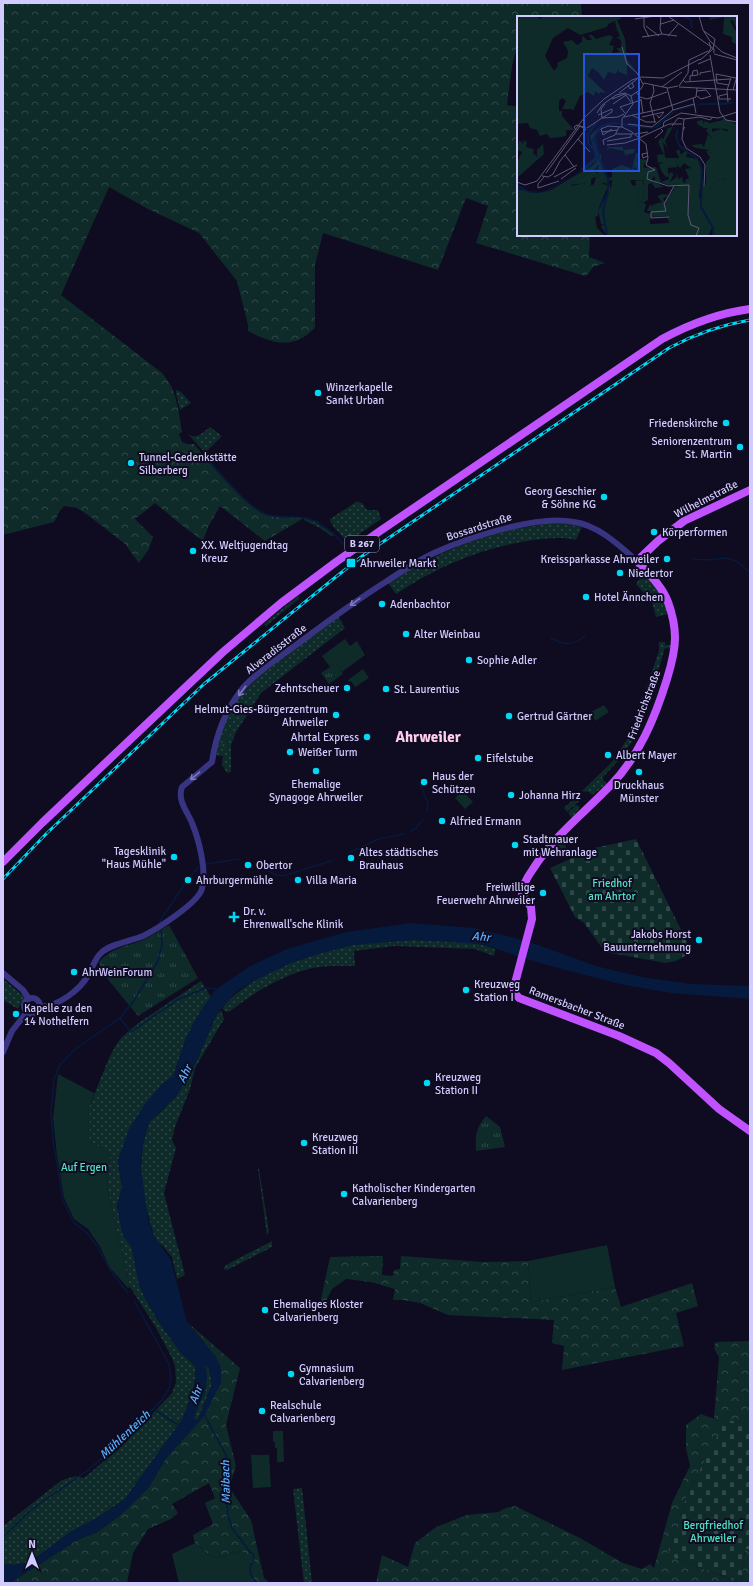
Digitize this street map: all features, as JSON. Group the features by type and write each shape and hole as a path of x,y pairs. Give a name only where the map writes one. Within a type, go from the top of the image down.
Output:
{"main road":[{"name":"B 267","path":"3,862 53,812 223,652 281,603 336,562 662,339 686,327 707,319 750,309"},
{"name":"Wilhelmstraße","path":"637,561 658,541 684,522 750,490"},
{"name":"Friedrichstraße","path":"542,856 559,834 611,785 626,768 642,742 662,695 675,645 672,615 668,601 662,590 637,561"},
{"name":"Ramersbacher Straße","path":"542,856 526,880 522,890 523,897 531,907 532,912 515,982 514,992 519,998 620,1036 656,1053 719,1109 750,1132"}],"street":[{"name":"Bossardstraße","path":"374,590 434,553 498,530 544,521 574,522 591,527 637,561"},
{"name":"Alveradisstraße","path":"40,1007 56,1004 72,993 85,981 97,957 104,951 143,936 180,912 198,898 202,888 201,857 192,823 180,798 182,786 212,762 214,746 220,726 244,687 265,668 301,641 374,590"},
{"path":"3,973 23,990 29,999 37,1000 40,1007 38,1012 34,1014 27,1012 24,1006 29,999"},
{"path":"3,1052 12,1031 27,1012"}],"green space":[{"path":"3,3 581,3 582,16 517,16 517,47 512,66 507,105 517,107 517,236 590,236 589,257 605,263 593,267 585,276 476,243 488,206 466,198 438,270 323,233 315,265 315,328 306,336 293,342 280,343 260,337 248,331 248,325 237,281 199,233 148,209 109,187 61,295 162,373 170,384 175,396 182,432 179,434 182,442 194,444 246,502 269,516 304,518 265,541 220,506 208,527 203,541 155,503 135,519 153,537 149,549 139,563 125,544 77,508 64,506 54,522 3,535"},
{"path":"176,390 181,392 191,403 180,410 176,393"},
{"path":"210,427 222,436 205,453 188,434 191,436 197,436"},
{"path":"356,502 362,503 367,510 378,510 381,519 349,541 346,540 334,528 330,519"},
{"path":"305,517 319,522 318,524 335,535 331,536 320,528 304,520"},
{"path":"545,524 566,524 582,527 576,540 555,538 515,543 497,547 462,559 428,575 396,594 388,583 426,561 464,544 503,532"},
{"path":"644,573 662,597 668,614 656,617 652,602 636,584"},
{"path":"298,596 300,598 266,626 264,624"},
{"path":"338,616 345,628 261,693 236,732 231,745 231,772 227,773 222,765 223,756 215,755 221,728 229,712 240,696 271,666"},
{"path":"345,639 350,646 357,641 365,655 342,672 336,663 330,667 322,656"},
{"path":"659,642 665,642 665,645 672,645 672,649 665,648 635,737 619,760 602,778 607,784 592,795 589,792 582,791 611,763 628,738 632,738 634,736 634,733 631,731 659,651"},
{"path":"336,663 343,674 329,684 321,673"},
{"path":"363,669 369,678 355,687 351,681 349,682 348,680"},
{"path":"604,705 609,712 595,721 591,712"},
{"path":"227,729 232,731 227,747 221,746"},
{"path":"463,791 473,802 465,809 455,798"},
{"path":"578,795 579,801 567,812 564,808"},
{"path":"576,805 580,807 572,818 568,813"},
{"path":"561,838 567,850 561,852 555,850 554,847"},
{"name":"Friedhof am Ahrtor","path":"636,839 692,952 676,961 666,963 605,952 584,923 575,917 550,868 597,847"},
{"path":"169,925 198,978 138,1016 102,972 99,962 113,951 141,941"},
{"path":"414,940 456,941 486,946 495,949 494,956 475,949 394,946 354,951 355,966 319,967 297,972 267,986 247,998 229,1012 222,1008 233,996 264,975 301,959 337,948 353,945"},
{"path":"3,979 25,997 18,1009 3,1000"},
{"path":"201,981 211,997 200,1012 186,1038 173,1077 162,1084 118,1160 122,1188 117,1206 123,1235 132,1248 139,1284 144,1296 159,1322 181,1353 195,1366 194,1387 190,1400 182,1420 125,1499 97,1518 72,1531 30,1562 15,1565 3,1564 3,1526 62,1480 76,1476 84,1478 122,1446 172,1393 176,1382 175,1366 171,1356 155,1326 130,1287 107,1187 110,1154 90,1141 90,1105 109,1058 122,1037 137,1024"},
{"path":"221,1010 224,1019 195,1068 190,1089 175,1127 172,1140 176,1148 164,1193 185,1275 177,1279 172,1257 162,1245 159,1244 154,1236 145,1204 141,1169 143,1144 149,1122 164,1109 193,1069 217,1014"},
{"name":"Auf Ergen","path":"58,1074 94,1093 90,1105 90,1141 110,1154 107,1187 130,1287 128,1288 110,1268 99,1245 88,1229 74,1219 64,1198 57,1156 53,1118"},
{"path":"486,1116 500,1127 505,1147 476,1151 477,1132"},
{"path":"258,1169 269,1232 267,1235"},
{"path":"272,1241 272,1247 227,1270 224,1269 224,1267 228,1264"},
{"path":"607,1245 615,1287 531,1302 528,1261"},
{"path":"383,1256 382,1275 393,1276 394,1270 400,1269 401,1256 483,1262 528,1261 531,1302 615,1287 621,1307 692,1283 698,1306 676,1313 684,1346 562,1370 564,1346 552,1343 554,1320 448,1315 420,1303 393,1300 395,1289 371,1282 346,1279 332,1289 321,1311 320,1304 330,1257"},
{"path":"187,1322 240,1368 226,1425 236,1466 229,1487 251,1520 264,1578 270,1583 253,1583 251,1581 242,1551 213,1558 195,1543 193,1535 213,1524 205,1503 215,1498 209,1483 172,1504 178,1513 171,1519 148,1529 133,1553 127,1583 10,1583 77,1540 97,1532 119,1516 149,1487 166,1458 197,1424 221,1382 204,1342"},
{"path":"750,1341 750,1424 726,1421 688,1493 667,1555 740,1583 376,1583 382,1555 408,1567 415,1543 436,1527 467,1515 498,1512 515,1506 580,1538 623,1563 642,1569 650,1564 654,1568 672,1503 690,1466 686,1448 686,1425 701,1414 714,1419 719,1357 714,1346 716,1342"},
{"path":"205,1366 209,1368 212,1384 198,1420 196,1420 194,1417 207,1377"},
{"name":"Bergfriedhof Ahrweiler","path":"726,1420 750,1424 750,1549 745,1549 741,1583 667,1555 688,1493"},
{"path":"273,1431 283,1431 284,1462 277,1462 277,1448 275,1448 275,1442 273,1442"},
{"path":"251,1455 269,1455 271,1487 253,1488"},
{"path":"302,1488 312,1583 304,1583 293,1489"},
{"path":"195,1543 213,1558 242,1551 253,1583 179,1583 172,1554"},
{"path":"745,1549 750,1549 750,1583 741,1583"}],"water":[{"name":"Ahr","path":"412,923 474,928 527,941 596,966 642,977 691,984 750,986 750,999 671,993 624,985 522,958 486,945 414,940 353,945 315,955 289,964 238,990 217,1014 193,1069 176,1097 149,1122 143,1144 141,1169 148,1218 154,1236 171,1260 187,1322 216,1357 221,1367 221,1382 205,1415 166,1458 149,1487 119,1516 97,1532 77,1540 10,1583 3,1583 3,1564 15,1565 30,1562 72,1531 97,1518 125,1499 182,1420 192,1393 195,1380 195,1366 181,1353 159,1322 144,1296 139,1284 132,1248 123,1235 117,1206 122,1188 118,1160 129,1129 145,1104 162,1084 173,1076 186,1038 200,1012 218,988 250,966 287,949 346,932","holes":["205,1366 209,1368 212,1384 198,1420 196,1420 194,1417 206,1389 207,1377"]}],"waterway":[{"path":"211,463 236,491 258,510 269,515 299,517 312,520 329,530 343,544"},
{"name":"Mühlenteich","path":"693,559 706,560 727,558 736,561 750,572"},
{"name":"Mühlenteich","path":"551,638 564,643 572,643 585,636"},
{"name":"Mühlenteich","path":"419,782 428,803 427,811"},
{"name":"Mühlenteich","path":"411,831 416,828 423,819"},
{"name":"Mühlenteich","path":"350,852 379,839 404,834"},
{"name":"Mühlenteich","path":"207,864 239,859"},
{"name":"Mühlenteich","path":"256,864 274,874 283,876 331,861"},
{"name":"Mühlenteich","path":"160,922 163,915 187,880 199,867"},
{"name":"Mühlenteich","path":"128,1293 112,1273 97,1246 87,1233 74,1223 63,1200 53,1140 51,1113 54,1080 59,1066 74,1050 120,1018 135,999 158,961 162,944 161,929"},
{"name":"Mühlenteich","path":"120,1018 131,1032 177,1000 205,988 219,989"},
{"name":"Mühlenteich","path":"3,1537 32,1509 87,1471 119,1443 162,1400 169,1389 171,1377 169,1364 135,1302"},
{"path":"153,1409 180,1426"},
{"name":"Maibach","path":"204,1414 226,1455 227,1466 225,1497 228,1510 227,1513 232,1528 250,1552 254,1555 253,1562 250,1566 250,1571 252,1578 257,1583"}],"railway":[{"path":"3,879 46,834 204,684 365,554 669,348 708,331 750,320"}],"place":[{"name":"Winzerkapelle Sankt Urban","path":"318,393"},
{"name":"Friedenskirche","path":"726,423"},
{"name":"Seniorenzentrum St. Martin","path":"740,447"},
{"name":"Tunnel-Gedenkstätte Silberberg","path":"131,463"},
{"name":"Georg Geschier & Söhne KG","path":"604,497"},
{"name":"Körperformen","path":"654,532"},
{"name":"XX. Weltjugendtag Kreuz","path":"193,551"},
{"name":"Kreissparkasse Ahrweiler","path":"667,559"},
{"name":"Ahrweiler Markt","path":"351,563"},
{"name":"Niedertor","path":"620,573"},
{"name":"Hotel Ännchen","path":"586,597"},
{"name":"Adenbachtor","path":"382,604"},
{"name":"Alter Weinbau","path":"406,634"},
{"name":"Sophie Adler","path":"469,660"},
{"name":"Zehntscheuer","path":"347,688"},
{"name":"St. Laurentius","path":"386,689"},
{"name":"Helmut-Gies-Bürgerzentrum Ahrweiler","path":"336,715"},
{"name":"Gertrud Gärtner","path":"509,716"},
{"name":"Ahrtal Express","path":"367,737"},
{"name":"Weißer Turm","path":"290,752"},
{"name":"Albert Mayer","path":"608,755"},
{"name":"Eifelstube","path":"478,758"},
{"name":"Ehemalige Synagoge Ahrweiler","path":"316,771"},
{"name":"Druckhaus Münster","path":"639,772"},
{"name":"Haus der Schützen","path":"424,782"},
{"name":"Johanna Hirz","path":"511,795"},
{"name":"Alfried Ermann","path":"442,821"},
{"name":"Stadtmauer mit Wehranlage","path":"515,845"},
{"name":"Tagesklinik \"Haus Mühle\"","path":"174,857"},
{"name":"Altes städtisches Brauhaus","path":"351,858"},
{"name":"Obertor","path":"248,865"},
{"name":"Ahrburgermühle","path":"188,880"},
{"name":"Villa Maria","path":"298,880"},
{"name":"Freiwillige Feuerwehr Ahrweiler","path":"543,893"},
{"name":"Dr. v. Ehrenwall'sche Klinik","path":"234,917"},
{"name":"Jakobs Horst Bauunternehmung","path":"699,940"},
{"name":"AhrWeinForum","path":"74,972"},
{"name":"Kreuzweg Station I","path":"466,990"},
{"name":"Kapelle zu den 14 Nothelfern","path":"16,1014"},
{"name":"Kreuzweg Station II","path":"427,1083"},
{"name":"Kreuzweg Station III","path":"304,1143"},
{"name":"Katholischer Kindergarten Calvarienberg","path":"344,1194"},
{"name":"Ehemaliges Kloster Calvarienberg","path":"265,1310"},
{"name":"Gymnasium Calvarienberg","path":"291,1374"},
{"name":"Realschule Calvarienberg","path":"262,1411"}],"district":[{"name":"Ahrweiler","path":"428,737"}]}
